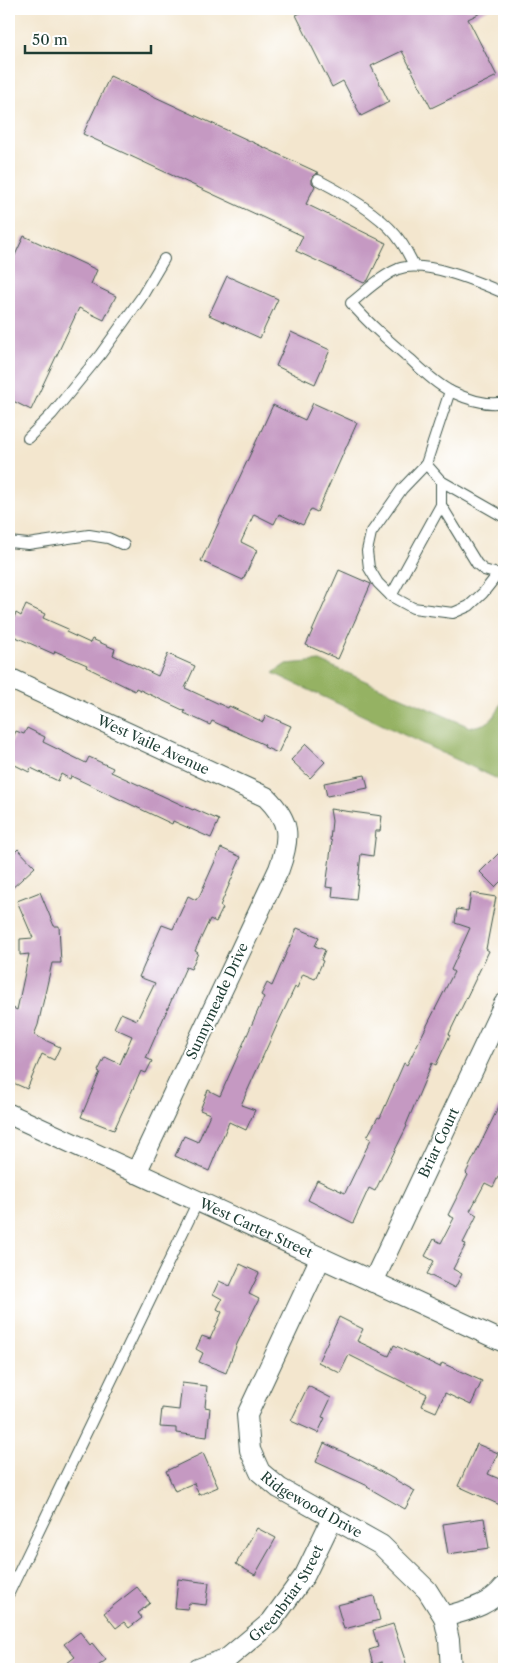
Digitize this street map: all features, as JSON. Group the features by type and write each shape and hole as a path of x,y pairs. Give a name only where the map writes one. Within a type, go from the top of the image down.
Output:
{"street":[{"name":"West Vaile Avenue","path":"9,678 266,797 278,810 286,825"},
{"name":"Sunnymeade Drive","path":"136,1173 279,868 286,850 286,825"},
{"name":"Briar Court","path":"373,1282 504,1004"},
{"name":"West Carter Street","path":"9,1114 504,1342"},
{"name":"Ridgewood Drive","path":"321,1257 247,1415 250,1450 260,1472 279,1488 381,1545 427,1590 444,1617"},
{"name":"Greenbriar Street","path":"198,1669 228,1658 271,1622 305,1575 333,1517"},
{"path":"451,1669 449,1640 444,1617 480,1606 504,1587"}],"lane":[{"path":"318,180 379,218 401,240 414,265"},
{"path":"28,438 52,414 100,355 146,290 164,259"},
{"path":"502,405 470,399 450,391 423,371 368,322 351,303 376,283 397,270 414,265 466,277 504,293"},
{"path":"450,391 426,464 402,489 372,533 367,551 369,568 378,583 391,596 413,608 453,613 470,606 501,572"},
{"path":"426,464 441,481 504,517"},
{"path":"391,596 441,505 441,481"},
{"path":"441,505 477,564 484,570 501,572"},
{"path":"9,542 28,544 89,535 108,538 124,545"},
{"path":"9,1593 198,1201"}],"green space":[{"path":"320,661 470,727 484,724 492,719 504,698 504,782 273,673 286,664"}],"building":[{"path":"310,9 489,9 468,19 497,76 431,108 402,51 371,66 389,102 361,116 343,81 332,87 296,15"},
{"path":"110,76 319,173 312,177 312,183 315,186 306,204 386,243 368,280 364,283 296,251 303,236 83,134"},
{"path":"24,236 97,270 91,284 116,296 104,320 79,308 31,410 9,399 9,268"},
{"path":"227,276 278,299 260,338 209,315"},
{"path":"291,332 330,350 315,384 276,366"},
{"path":"313,403 357,423 317,512 311,509 303,525 279,514 274,524 254,514 241,542 257,550 243,580 201,561 273,405 305,420"},
{"path":"339,570 371,584 338,659 306,645"},
{"path":"26,605 45,614 43,618 68,629 66,632 90,643 92,639 115,649 113,655 158,676 168,654 195,666 185,688 263,722 266,715 291,726 278,753 264,747 265,745 212,721 210,725 136,688 135,691 86,667 87,665 55,651 54,654 9,634 9,629 16,613 21,616"},
{"path":"27,728 45,737 43,742 86,763 89,757 113,768 111,772 219,820 211,838 173,821 172,824 71,776 70,779 61,774 58,781 31,768 29,772 9,762 9,747 16,731 24,734"},
{"path":"306,744 325,762 310,778 291,760"},
{"path":"365,775 368,788 327,796 324,783"},
{"path":"330,809 382,816 380,831 376,831 373,856 361,854 356,900 332,897 333,888 326,887 332,841 330,840 332,821"},
{"path":"221,848 241,857 220,906 223,908 216,922 210,919 195,951 198,953 191,969 186,967 164,1017 146,1058 152,1061 146,1073 141,1071 114,1130 81,1117 105,1057 120,1064 132,1036 114,1028 121,1013 137,1020 155,983 139,977 162,925 173,929 188,896 196,900 199,897"},
{"path":"504,848 504,878 495,887 480,872"},
{"path":"18,849 35,867 9,891 9,858"},
{"path":"40,892 54,926 59,926 61,963 52,963 34,1035 60,1047 54,1060 42,1054 27,1089 9,1081 9,1006 17,1010 29,954 20,955 20,939 33,938 17,901"},
{"path":"471,893 496,897 486,949 489,951 436,1065 432,1063 407,1126 375,1191 369,1188 353,1223 308,1200 317,1180 345,1193 371,1139 367,1137 378,1117 380,1118 404,1063 407,1065 454,972 451,970 470,928 455,923 457,909 468,911"},
{"path":"297,928 319,937 315,946 325,950 321,960 323,961 315,979 303,974 278,1023 241,1105 255,1110 246,1130 229,1122 209,1171 175,1156 184,1136 198,1142 210,1114 200,1110 208,1090 220,1096 264,997 261,995 267,983 272,986"},
{"path":"504,1096 504,1165 493,1187 485,1183 470,1211 477,1215 463,1243 466,1244 453,1269 462,1274 455,1288 427,1274 434,1261 425,1256 434,1239 441,1243 454,1218 448,1215 468,1175 466,1173"},
{"path":"240,1264 259,1273 249,1294 259,1299 237,1344 226,1373 199,1362 203,1353 196,1349 202,1336 210,1339 222,1312 217,1309 222,1299 213,1294 219,1281 230,1286"},
{"path":"339,1317 363,1329 357,1341 389,1356 394,1345 440,1367 442,1363 482,1381 471,1405 445,1393 436,1412 422,1406 427,1394 349,1355 340,1373 318,1362"},
{"path":"182,1383 207,1386 205,1407 210,1408 207,1437 176,1433 176,1428 160,1427 162,1408 179,1410"},
{"path":"308,1386 331,1398 322,1417 325,1418 318,1433 291,1421"},
{"path":"324,1443 360,1460 415,1491 405,1509 368,1486 316,1462"},
{"path":"477,1444 498,1453 488,1474 504,1481 504,1495 500,1505 458,1486"},
{"path":"203,1453 218,1487 199,1495 194,1483 175,1491 166,1471"},
{"path":"484,1518 489,1548 448,1554 443,1524"},
{"path":"257,1528 276,1538 255,1575 236,1564"},
{"path":"178,1579 209,1583 206,1605 189,1603 188,1609 175,1608"},
{"path":"137,1587 150,1603 138,1613 142,1618 129,1628 124,1622 116,1628 104,1613"},
{"path":"374,1596 380,1620 344,1629 337,1605"},
{"path":"393,1624 408,1669 384,1669 382,1662 373,1665 369,1650 378,1647 373,1630"},
{"path":"80,1632 90,1645 92,1643 106,1660 94,1669 59,1669 75,1657 64,1644"}]}
